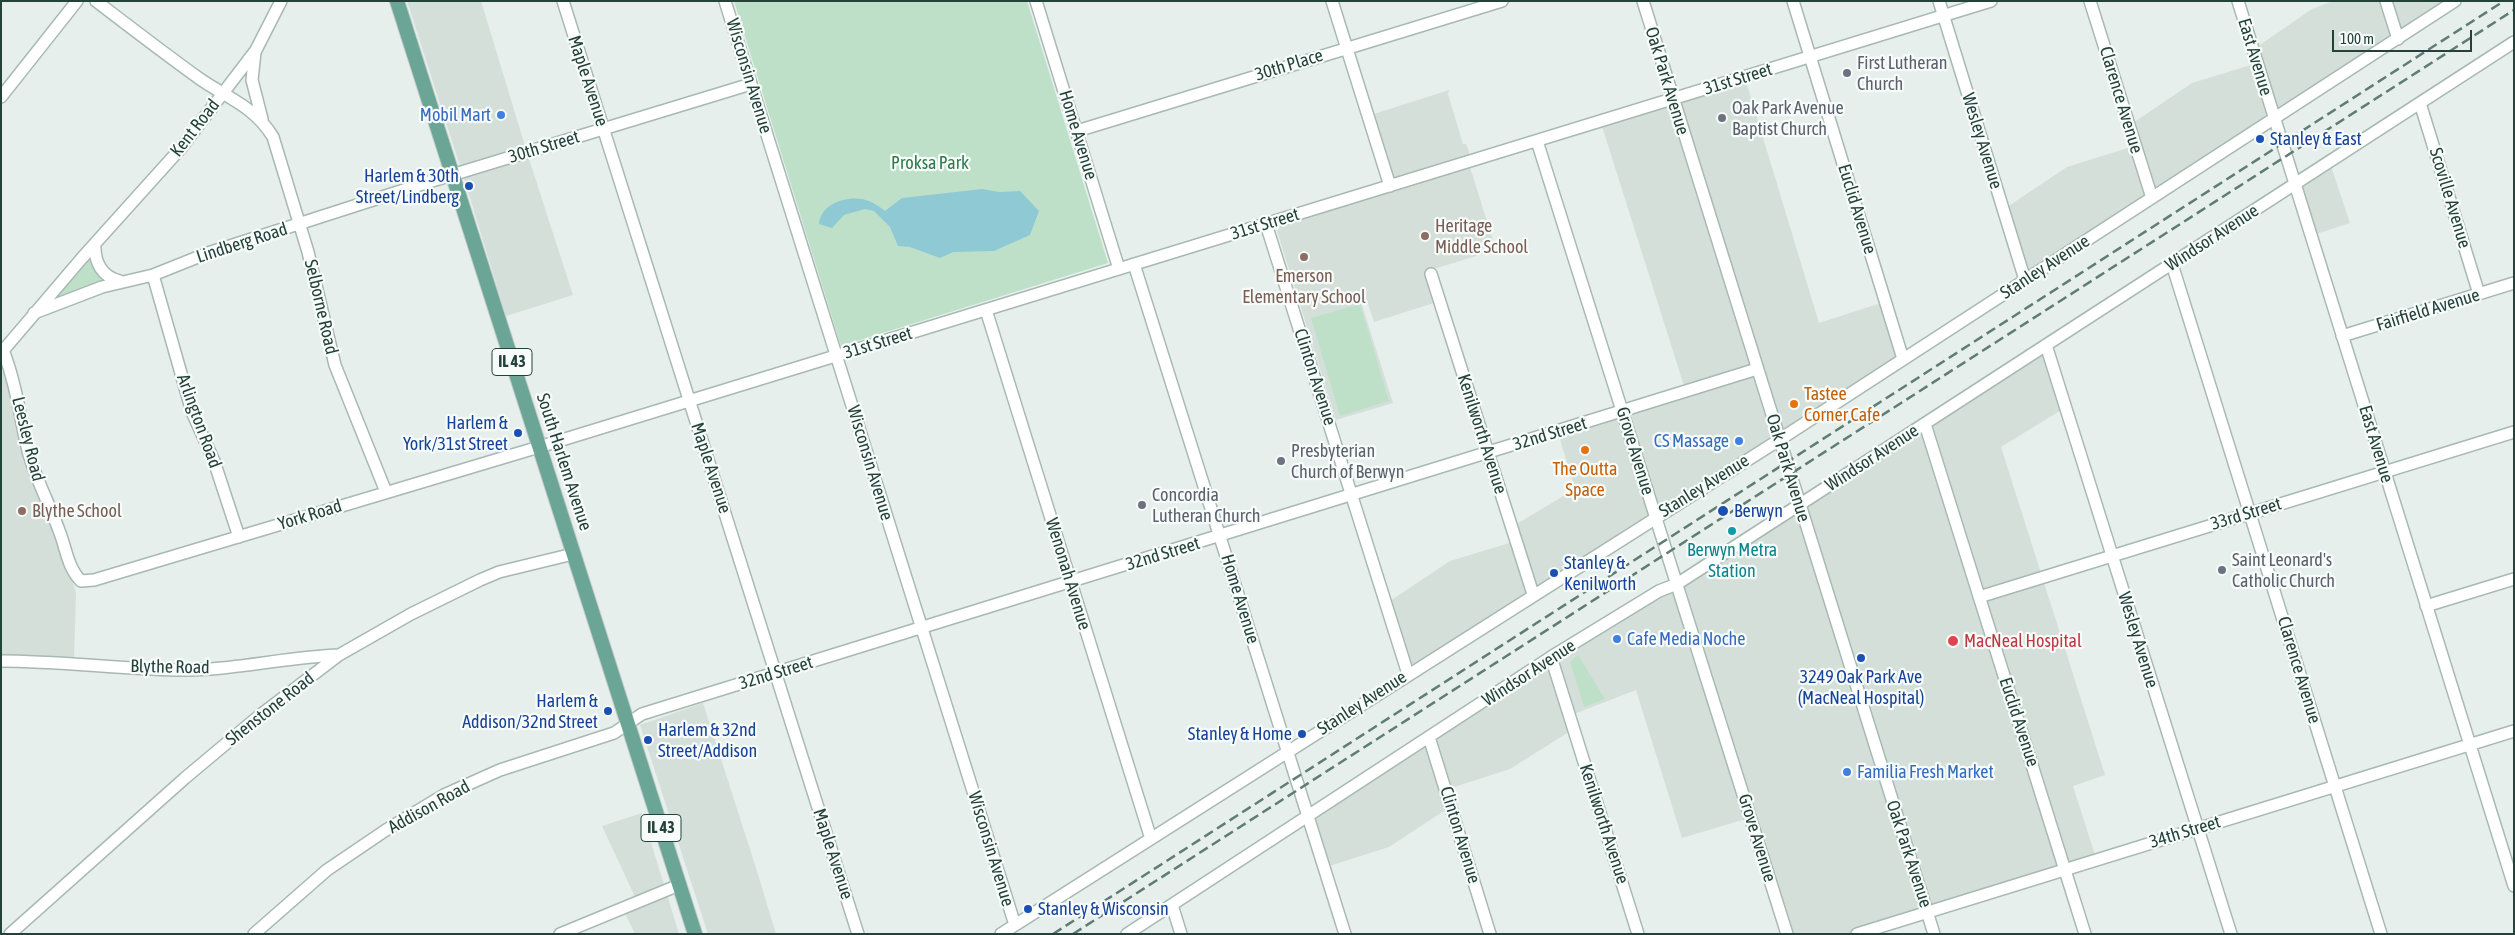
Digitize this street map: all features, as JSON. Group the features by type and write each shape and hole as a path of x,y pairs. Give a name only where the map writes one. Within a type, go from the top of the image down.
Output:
{"main road":[{"name":"South Harlem Avenue","path":"396,1 695,934"}],"street":[{"path":"1,97 77,1"},
{"name":"Selborne Road","path":"96,1 222,94 244,105 263,121"},
{"name":"Kent Road","path":"2,352 34,313 181,148 256,50 281,1"},
{"name":"Maple Avenue","path":"563,1 858,934"},
{"name":"Wisconsin Avenue","path":"726,1 1015,925"},
{"name":"Home Avenue","path":"1036,1 1119,269"},
{"path":"1332,1 1390,186"},
{"name":"30th Place","path":"1077,131 1502,1"},
{"name":"Oak Park Avenue","path":"1643,1 1934,934"},
{"name":"Euclid Avenue","path":"1794,1 1903,358"},
{"name":"Wesley Avenue","path":"1939,1 2025,280"},
{"name":"31st Street","path":"539,447 1991,1"},
{"name":"Clarence Avenue","path":"2090,1 2152,198"},
{"name":"East Avenue","path":"2238,1 2514,886"},
{"path":"2386,1 2398,39"},
{"name":"Stanley Avenue","path":"1000,934 1533,594 1779,440 2455,1"},
{"name":"Windsor Avenue","path":"1127,934 1551,657 1659,592 1677,584 2514,42"},
{"name":"Selborne Road","path":"256,50 252,80 256,102 279,153 315,278 334,365 386,492"},
{"name":"30th Street","path":"452,175 751,84"},
{"name":"Scoville Avenue","path":"2420,103 2479,294"},
{"name":"Grove Avenue","path":"1536,141 1787,934"},
{"name":"Lindberg Road","path":"34,313 71,297 120,281 153,275 208,253 452,175"},
{"name":"Clinton Avenue","path":"1266,224 1408,674"},
{"path":"95,244 96,258 100,269 109,278 120,281"},
{"name":"Home Avenue","path":"1134,264 1345,934"},
{"name":"Clarence Avenue","path":"2172,264 2381,934"},
{"name":"Kenilworth Avenue","path":"1431,274 1533,594"},
{"name":"Arlington Road","path":"153,275 192,412 214,461 239,537"},
{"name":"Fairfield Avenue","path":"2342,336 2514,283"},
{"name":"Wenonah Avenue","path":"986,310 1151,839"},
{"name":"Wesley Avenue","path":"2046,346 2231,934"},
{"name":"Leesley Road","path":"2,352 14,377 28,450 38,484 60,531 73,573 81,581"},
{"name":"32nd Street","path":"628,723 642,714 1353,496 1757,369"},
{"name":"Euclid Avenue","path":"1925,424 2086,934"},
{"name":"33rd Street","path":"1979,596 2514,432"},
{"name":"York Road","path":"81,581 94,580 539,447"},
{"name":"Shenstone Road","path":"10,934 192,772 259,716 339,655 411,614 480,580 499,572 574,554"},
{"path":"2426,606 2514,579"},
{"name":"Blythe Road","path":"1,661 50,661 177,670 260,664 306,656 339,655"},
{"name":"Kenilworth Avenue","path":"1551,657 1638,934"},
{"name":"Addison Road","path":"254,934 327,870 386,830 444,795 500,770 614,733 628,723"},
{"name":"34th Street","path":"1857,934 2514,731"},
{"name":"Clinton Avenue","path":"1429,737 1490,934"},
{"path":"560,934 680,885"},
{"path":"1172,905 1181,934"}],"shaded area":[{"path":"407,1 481,1 525,146 460,166"},
{"path":"2333,1 2451,1 2152,194 2130,125 2192,83 2254,64 2251,51 2312,9"},
{"path":"1745,78 1819,323 1881,303 1899,358 1780,437 1759,370 1685,389 1601,123"},
{"path":"1449,90 1448,94 1463,144 1466,144 1470,155 1469,164 1496,250 1427,271 1425,275 1434,303 1374,322 1367,301 1361,302 1393,403 1336,420 1277,231 1282,225 1396,190 1371,115"},
{"path":"2134,146 2149,195 2025,277 2004,209 2067,167"},
{"path":"528,156 573,295 506,316 463,175"},
{"path":"2330,163 2350,223 2313,235 2297,184"},
{"name":"MacNeal Hospital","path":"2044,349 2063,409 2001,447 2105,775 2073,786 2096,858 1851,934 1789,934 1679,585"},
{"name":"Blythe School","path":"1,371 8,376 32,482 65,558 76,593 74,658 1,657"},
{"path":"1756,371 1777,438 1657,514 1625,412"},
{"path":"1622,413 1654,516 1535,591 1515,525 1575,489 1558,433"},
{"path":"1516,541 1531,593 1412,668 1390,601 1450,561"},
{"path":"1676,586 1749,818 1682,838 1636,690 1569,716 1572,730 1510,769 1448,789 1453,805 1389,847 1326,867 1310,818"},
{"path":"703,703 776,934 708,934 640,725"},
{"path":"642,813 679,934 635,934 621,905 636,899 602,826"}],"green space":[{"name":"Proksa Park","path":"734,1 1027,1 1108,263 841,346"},
{"path":"88,259 102,281 55,298"},
{"path":"1360,304 1389,401 1340,416 1311,318"},
{"path":"1578,655 1605,699 1584,707 1570,662"}],"water":[{"path":"982,189 999,192 1020,191 1039,211 1030,235 994,251 953,252 940,258 910,247 898,246 890,227 874,211 865,209 844,215 832,228 819,224 825,210 831,205 846,199 869,201 885,211 902,198"}],"railway":[{"path":"1053,934 2504,1"},
{"path":"1073,934 2514,10"}],"place":[{"name":"First Lutheran Church","path":"1847,73"},
{"name":"Mobil Mart","path":"501,115"},
{"name":"Oak Park Avenue Baptist Church","path":"1722,118"},
{"name":"Stanley & East","path":"2260,139"},
{"name":"Harlem & 30th Street/Lindberg","path":"469,186"},
{"name":"Heritage Middle School","path":"1425,236"},
{"name":"Emerson Elementary School","path":"1304,257"},
{"name":"Tastee Corner Cafe","path":"1794,404"},
{"name":"Harlem & York/31st Street","path":"518,433"},
{"name":"CS Massage","path":"1739,441"},
{"name":"The Outta Space","path":"1585,450"},
{"name":"Presbyterian Church of Berwyn","path":"1281,461"},
{"name":"Concordia Lutheran Church","path":"1142,505"},
{"name":"Blythe School","path":"22,511"},
{"name":"Berwyn","path":"1723,511"},
{"name":"Berwyn Metra Station","path":"1732,531"},
{"name":"Saint Leonard's Catholic Church","path":"2222,570"},
{"name":"Stanley & Kenilworth","path":"1554,573"},
{"name":"Cafe Media Noche","path":"1617,639"},
{"name":"MacNeal Hospital","path":"1953,641"},
{"name":"3249 Oak Park Ave (MacNeal Hospital)","path":"1861,658"},
{"name":"Harlem & Addison/32nd Street","path":"608,711"},
{"name":"Stanley & Home","path":"1302,734"},
{"name":"Harlem & 32nd Street/Addison","path":"648,740"},
{"name":"Familia Fresh Market","path":"1847,772"},
{"name":"Stanley & Wisconsin","path":"1028,909"}]}
